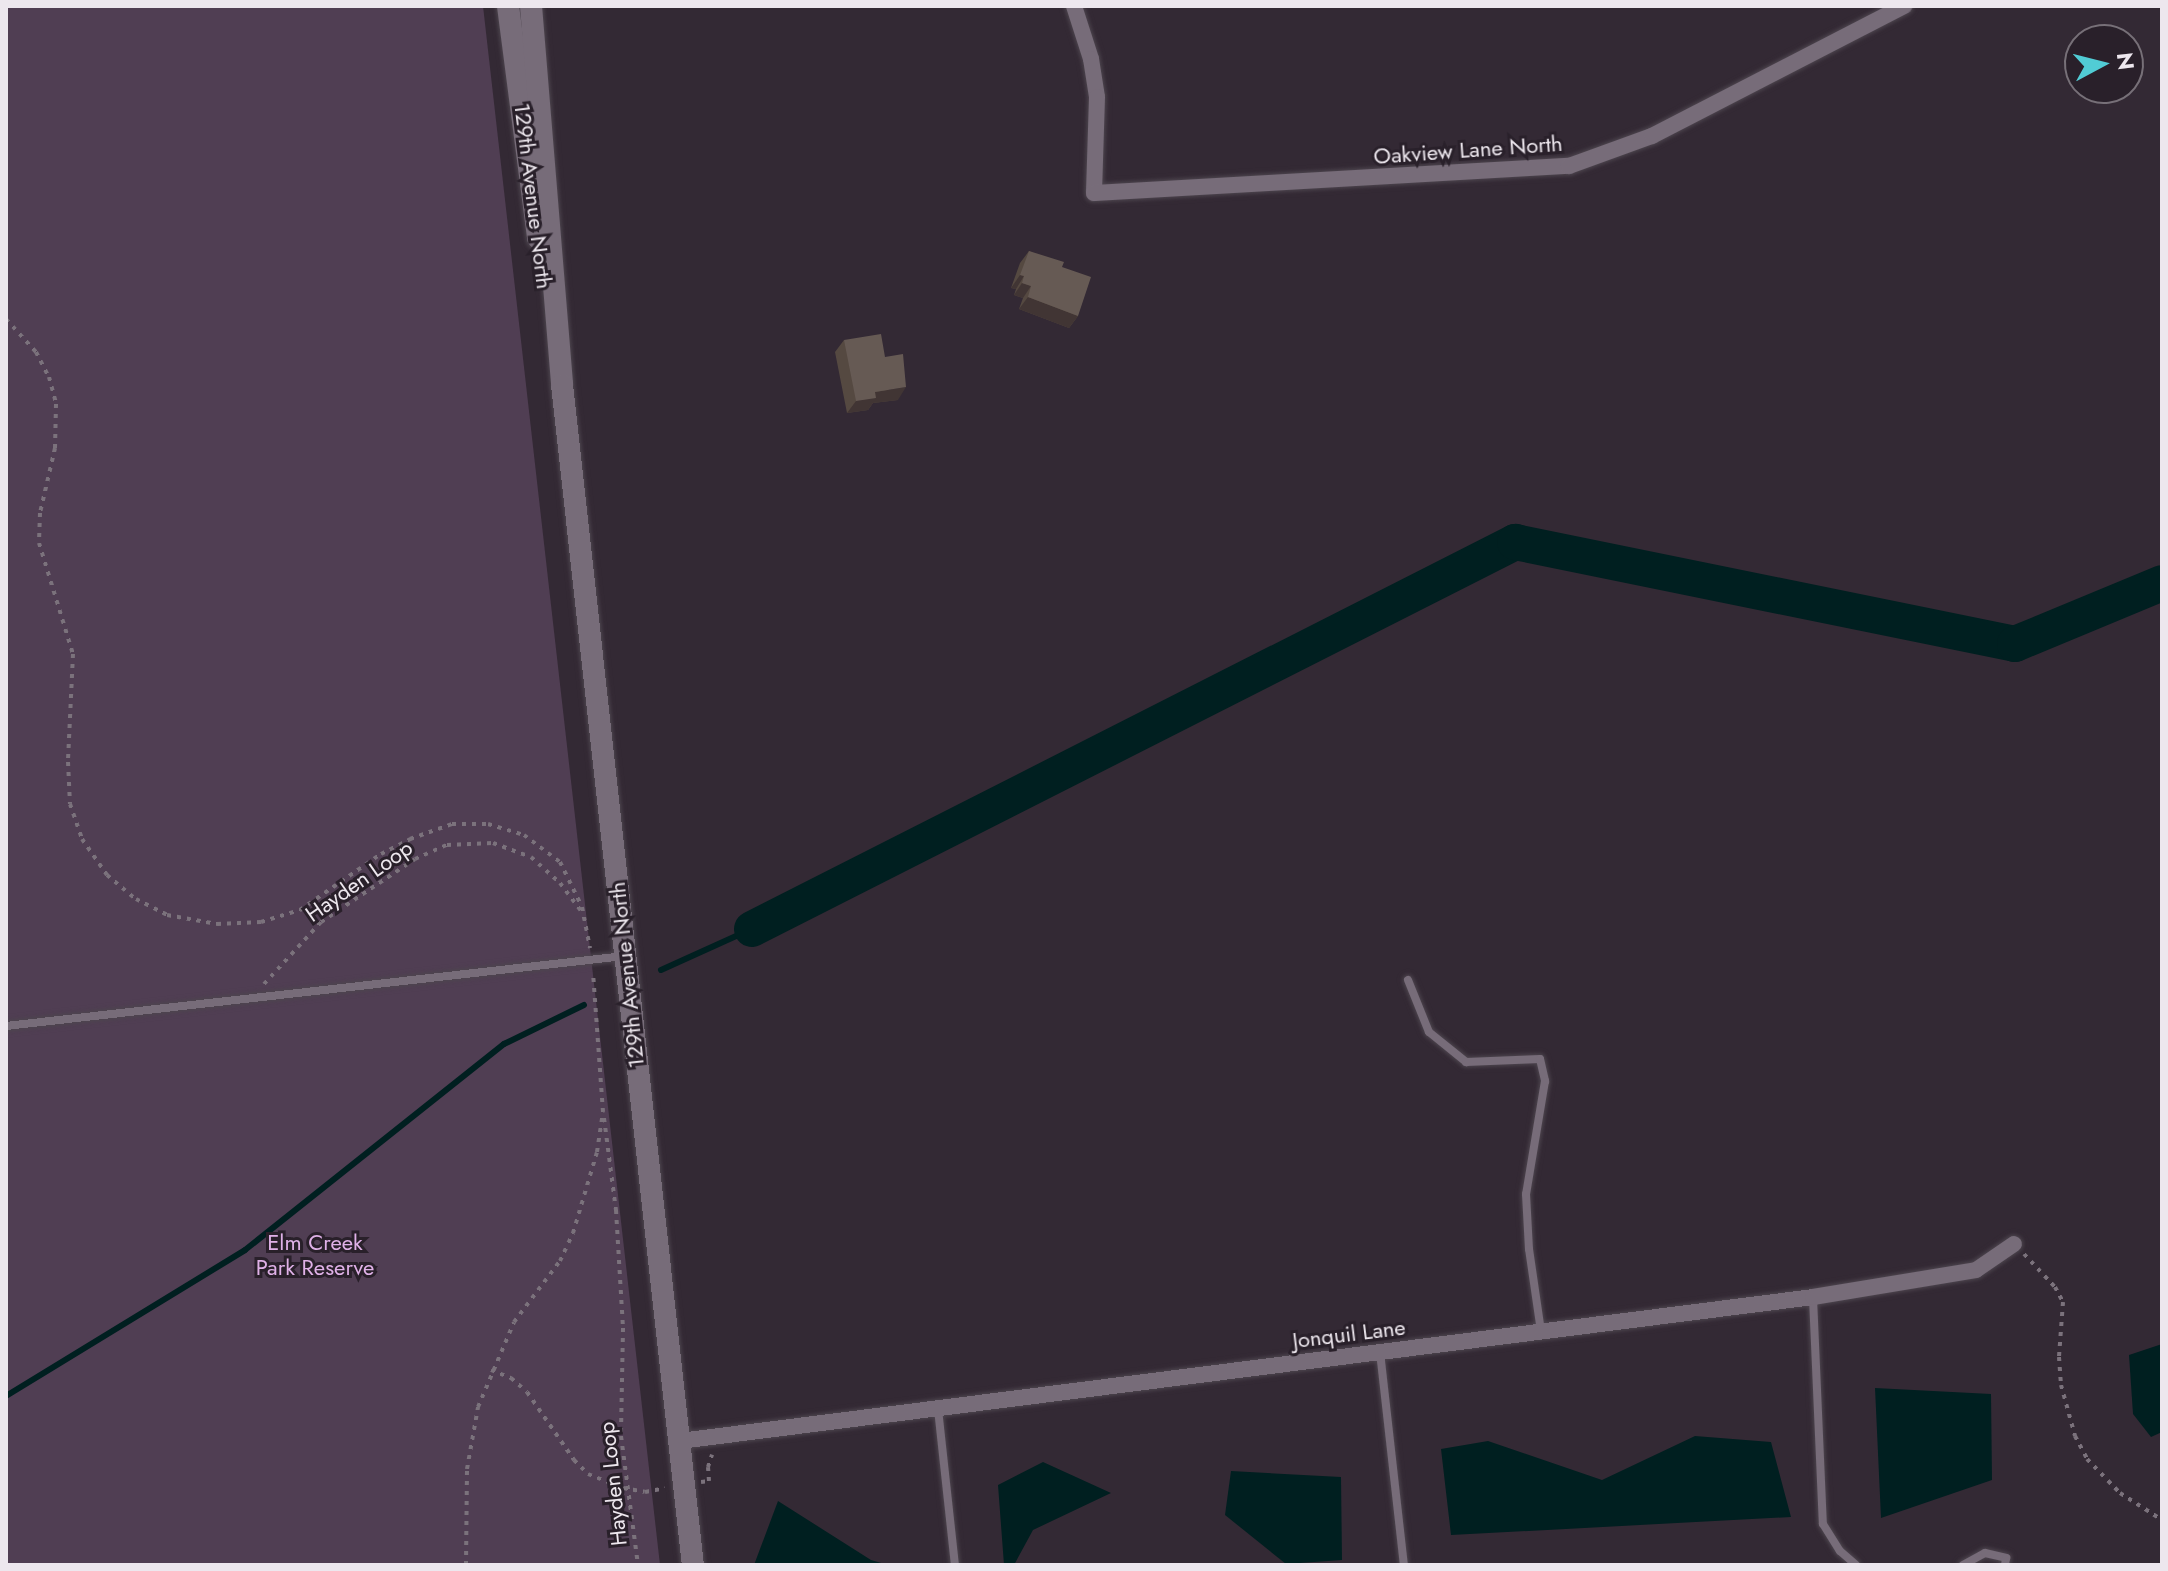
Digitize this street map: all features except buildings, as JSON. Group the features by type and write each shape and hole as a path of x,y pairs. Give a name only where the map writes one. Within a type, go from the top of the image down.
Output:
{"main road":[{"name":"129th Avenue North","path":"508,6 552,348 562,385"},
{"name":"129th Avenue North","path":"531,6 562,385 693,1565"}],"street":[{"name":"Oakview Lane North","path":"1074,6 1091,59 1097,97 1094,193 1569,166 1652,136 1904,6"},
{"name":"Jonquil Lane","path":"680,1441 1813,1297 1976,1270 2014,1244"}],"lane":[{"path":"6,1026 624,956"},
{"path":"1408,980 1429,1032 1466,1062 1540,1059 1545,1081 1526,1194 1529,1249 1541,1332"},
{"path":"1813,1297 1823,1524 1840,1551 1856,1565"},
{"path":"1380,1352 1404,1565"},
{"path":"938,1409 955,1565"},
{"path":"1963,1565 1985,1553 2006,1558 2005,1565"}],"path":[{"path":"6,319 36,352 49,377 56,404 55,448 40,513 39,543 73,654 68,762 70,804 82,839 107,875 136,899 167,915 217,924 261,922 300,910 381,854 410,839 439,827 476,823 517,831 546,848 570,877 584,915 591,960 603,1112 591,1176 573,1233 560,1261 514,1322 491,1370 469,1450 466,1565"},
{"name":"Hayden Loop","path":"251,998 321,922 415,859 447,845 493,843 531,857 560,883 584,915"},
{"name":"Hayden Loop","path":"603,1112 616,1210 623,1328 621,1436 638,1565"},
{"path":"2014,1244 2055,1287 2063,1302 2059,1357 2061,1385 2075,1436 2087,1459 2120,1493 2162,1520"},
{"path":"491,1370 511,1378 527,1392 574,1460 588,1474 645,1492 668,1488"}],"green space":[{"name":"Elm Creek Park Reserve","path":"6,6 483,6 660,1565 6,1565"}],"shaded area":[{"path":"2162,1344 2162,1432 2151,1437 2133,1414 2129,1355"},
{"path":"1875,1388 1991,1394 1992,1480 1881,1518"},
{"path":"1695,1436 1771,1442 1791,1517 1451,1535 1441,1449 1488,1441 1602,1480"},
{"path":"1043,1462 1111,1493 1033,1530 1014,1565 1004,1565 998,1485"},
{"path":"1231,1471 1341,1477 1342,1560 1286,1564 1225,1515"},
{"path":"778,1501 871,1560 888,1565 754,1565"}],"waterway":[{"path":"752,929 1515,542 2015,644 2162,583"},
{"path":"661,970 752,929"},
{"path":"6,1396 245,1250 504,1044 584,1005"}]}
